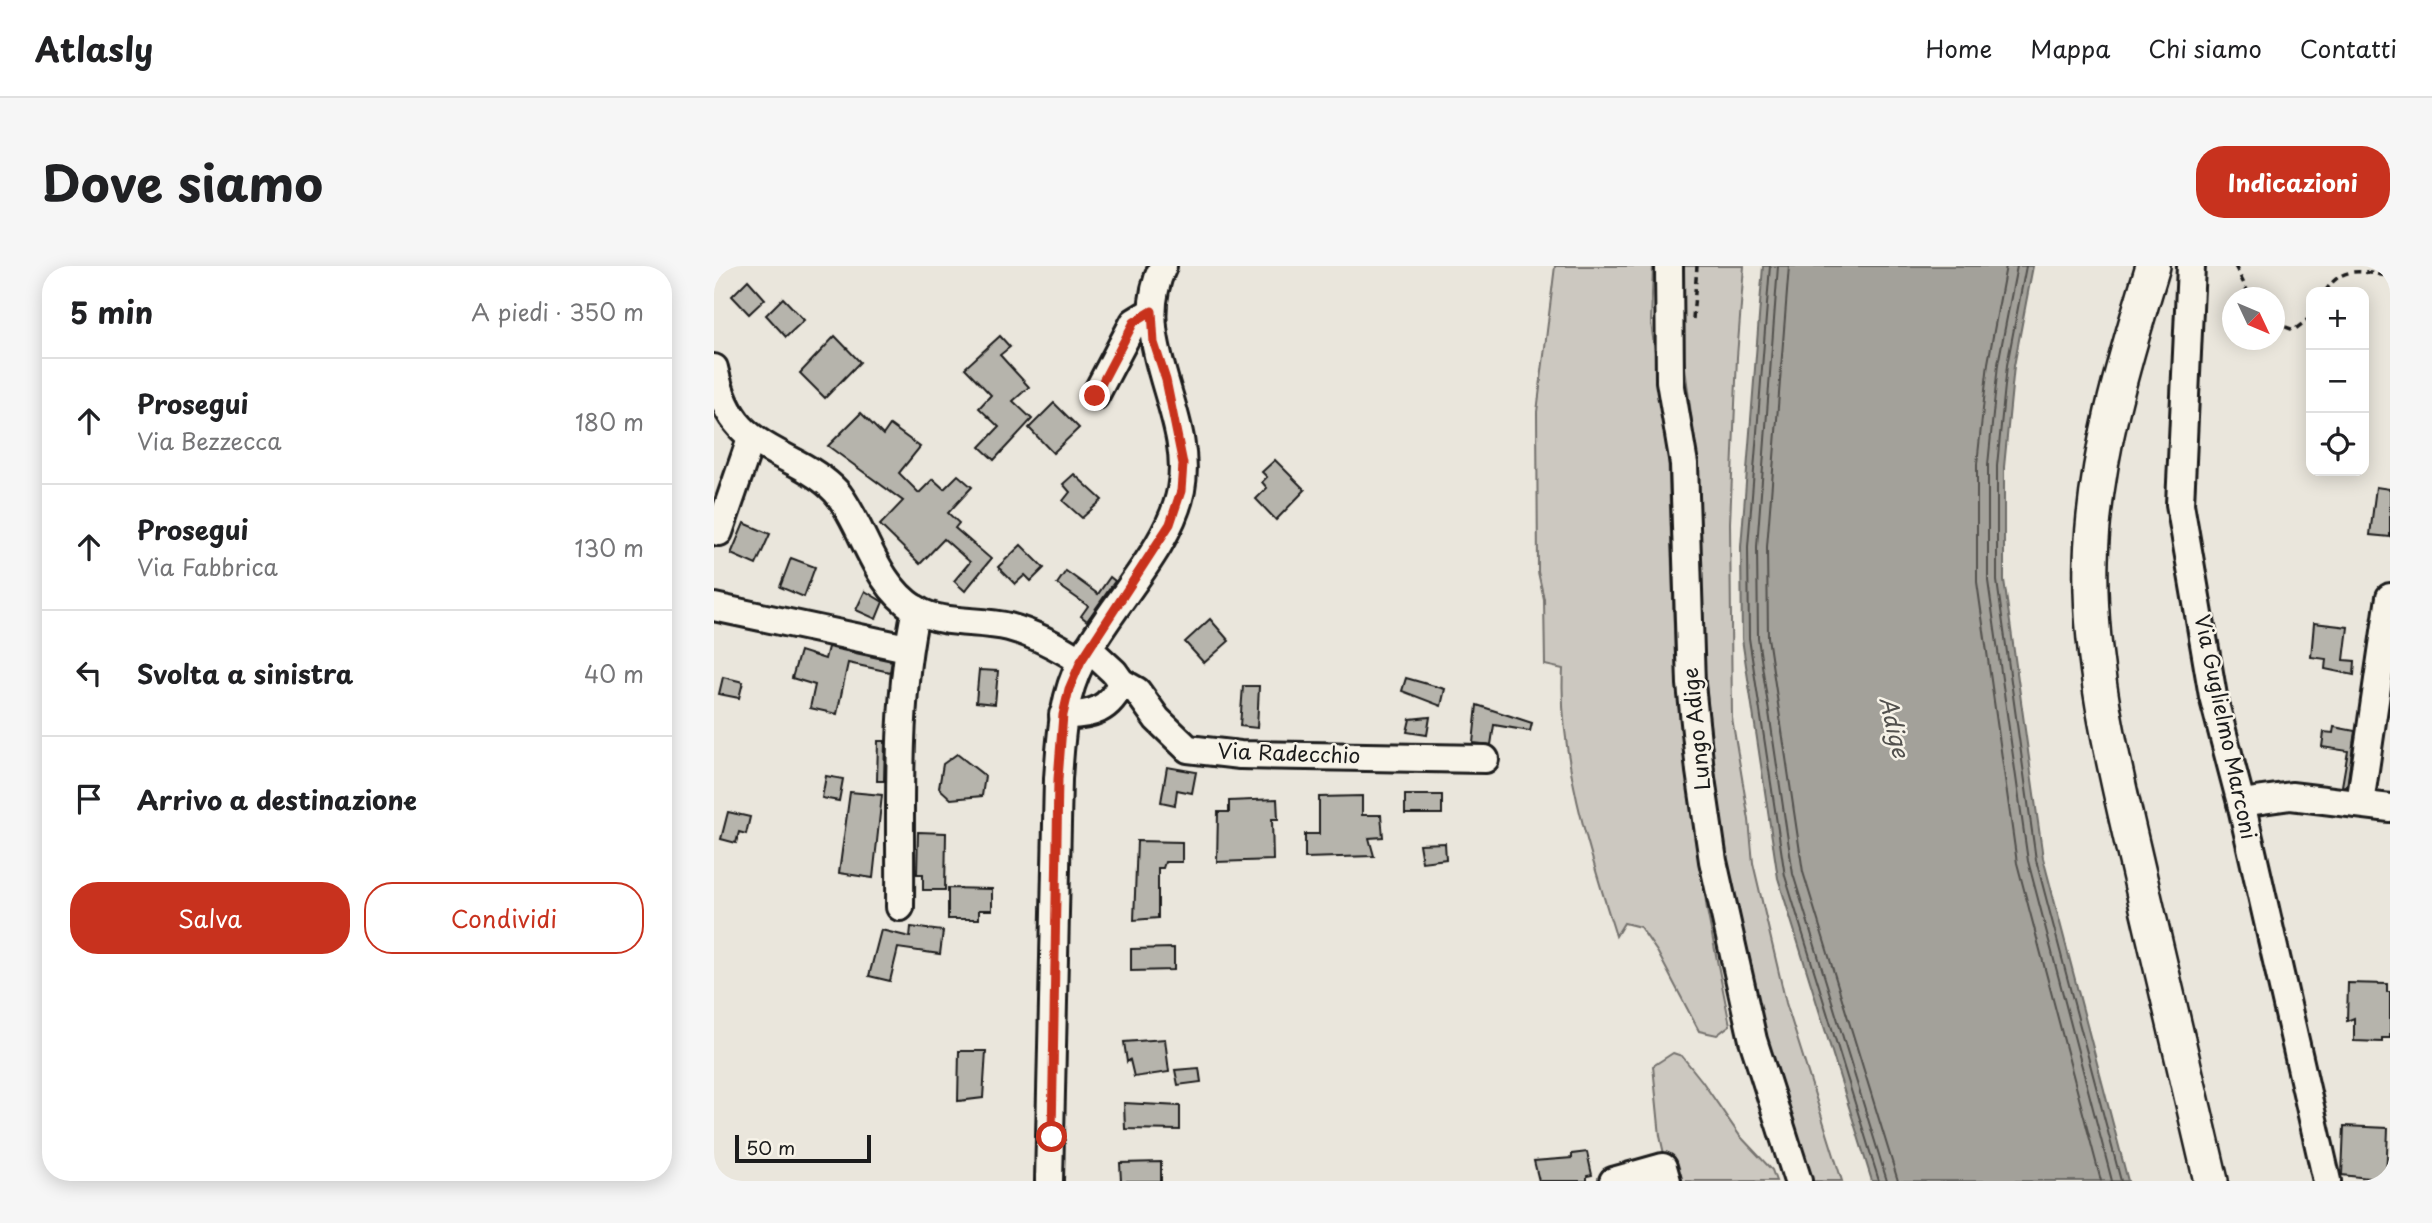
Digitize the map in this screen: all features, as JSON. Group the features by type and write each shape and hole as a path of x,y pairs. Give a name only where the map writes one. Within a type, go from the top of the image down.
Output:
{"main road":[{"path":"2153,266 2115,396 2102,457 2091,559 2091,616 2120,793 2211,1181"}],"street":[{"path":"1049,1181 1058,779 1063,715 1069,689 1085,655 1170,524 1181,491 1183,464 1166,380 1154,343 1153,295 1163,266"},
{"name":"Lungo Adige","path":"1669,266 1670,381 1684,464 1690,684 1700,771 1713,861 1753,1040 1798,1181"},
{"name":"Via Guglielmo Marconi","path":"2191,266 2180,504 2213,696 2241,803 2327,1181"},
{"path":"1095,396 1134,322 1152,311"},
{"path":"714,368 721,398 730,416 751,439 827,483 839,495 870,555 915,609 907,648 901,756 900,907"},
{"path":"719,532 751,439"},
{"path":"2360,804 2390,597"},
{"path":"714,607 907,648"},
{"name":"Via Radecchio","path":"915,609 945,619 1008,627 1085,655 1114,672 1121,682 1136,691 1157,719 1188,749 1240,755 1485,759"},
{"path":"1063,715 1080,716 1102,710 1117,693 1121,682"},
{"path":"2241,803 2291,796 2390,808"},
{"path":"1613,1181 1662,1167 1667,1181"}],"path":[{"path":"2235,266 2246,287"},
{"path":"2328,287 2333,277 2349,268 2390,277"},
{"path":"2285,327 2294,330 2306,321"}],"shaded area":[{"path":"1555,266 1653,266 1651,323 1668,448 1675,659 1707,910 1730,1025 1717,1035 1699,1031 1658,953 1640,927 1624,923 1616,936 1586,838 1571,770 1563,702 1563,669 1545,665 1544,599 1538,572 1537,412"},
{"path":"1681,266 1744,266 1730,523 1732,718 1749,820 1753,863 1786,1003 1842,1181 1805,1181 1775,1085 1734,905 1716,782 1703,657 1695,445 1679,321"},
{"path":"1673,1053 1682,1056 1740,1136 1772,1170 1776,1181 1670,1181 1660,1136 1653,1066"}],"water":[{"name":"Adige","path":"1763,266 2033,266 2014,366 2004,467 2004,580 2043,858 2128,1181 1872,1181 1778,878 1742,639 1741,547"}],"building":[{"path":"748,280 765,299 749,314 732,296"},
{"path":"783,298 804,320 786,337 766,315"},
{"path":"835,336 860,362 825,398 800,373"},
{"path":"1000,336 1010,347 1000,355 1029,387 1013,401 1032,419 994,460 980,447 999,427 979,408 991,395 965,368"},
{"path":"1054,403 1079,428 1053,453 1029,428"},
{"path":"861,413 883,435 890,425 920,447 899,473 919,493 933,479 944,489 958,475 972,487 948,513 959,523 955,528 991,559 965,591 954,581 970,562 944,539 920,564 880,525 903,501 828,446"},
{"path":"1275,460 1305,490 1276,520 1256,499 1267,488 1262,482 1267,477 1262,472"},
{"path":"1074,474 1102,500 1082,518 1063,501 1070,492 1063,484"},
{"path":"2376,487 2390,489 2390,537 2370,535"},
{"path":"744,523 770,534 756,565 731,554"},
{"path":"1021,545 1044,568 1031,581 1025,575 1015,584 998,567"},
{"path":"791,558 815,567 804,597 780,587"},
{"path":"1066,571 1098,594 1110,577 1115,581 1087,621 1081,616 1088,606 1057,584"},
{"path":"865,591 883,602 876,619 856,610"},
{"path":"1210,619 1229,641 1204,663 1185,642"},
{"path":"2314,623 2348,627 2344,660 2355,661 2354,675 2325,669 2326,659 2311,657"},
{"path":"828,647 892,661 890,672 848,663 837,714 810,708 815,685 792,678 800,651 825,659"},
{"path":"979,670 998,671 995,704 976,702"},
{"path":"723,677 743,682 739,698 719,694"},
{"path":"1406,678 1445,689 1441,706 1402,691"},
{"path":"1243,686 1259,686 1257,728 1240,726"},
{"path":"1477,705 1532,723 1530,731 1494,725 1491,745 1473,743"},
{"path":"1430,717 1427,735 1407,732 1410,719"},
{"path":"2334,727 2355,731 2347,787 2342,786 2348,751 2322,747 2324,732 2333,733"},
{"path":"878,741 885,741 884,781 877,781"},
{"path":"957,754 985,776 982,796 951,799 939,788 943,764"},
{"path":"1167,767 1196,772 1192,793 1177,790 1175,805 1161,802"},
{"path":"826,776 843,779 839,801 822,798"},
{"path":"850,792 882,795 873,878 839,873"},
{"path":"1405,795 1442,795 1442,814 1405,814"},
{"path":"1362,796 1362,815 1381,815 1383,837 1369,838 1374,856 1305,858 1305,834 1319,834 1319,797"},
{"path":"1277,799 1278,819 1272,819 1273,860 1217,862 1218,812 1229,812 1229,801"},
{"path":"728,812 750,817 746,834 739,832 736,843 721,839"},
{"path":"918,832 946,833 945,890 923,890 923,874 917,874"},
{"path":"1137,841 1182,842 1182,862 1165,862 1163,868 1158,868 1158,918 1134,920"},
{"path":"1445,843 1446,859 1422,862 1419,844"},
{"path":"948,888 992,889 992,910 979,910 979,919 948,919"},
{"path":"911,927 943,931 940,954 898,948 890,981 869,976 881,930 910,937"},
{"path":"1174,948 1174,970 1131,971 1131,949"},
{"path":"2348,983 2387,984 2387,992 2390,992 2390,1038 2382,1038 2382,1042 2354,1041 2354,1018 2347,1021"},
{"path":"1165,1039 1169,1072 1134,1077 1130,1060 1127,1062 1124,1042"},
{"path":"959,1051 986,1051 983,1098 958,1101"},
{"path":"1199,1068 1201,1082 1178,1085 1175,1070"},
{"path":"1124,1103 1180,1106 1180,1130 1125,1129"},
{"path":"2344,1126 2388,1128 2386,1180 2342,1175"},
{"path":"1587,1152 1592,1175 1587,1176 1587,1181 1539,1181 1534,1161 1572,1158 1572,1154"},
{"path":"1161,1162 1161,1181 1121,1181 1120,1163"}],"route":[{"path":"1052,1137 1058,779 1063,715 1069,689 1081,661 1170,524 1181,491 1183,464 1166,380 1154,343 1152,311 1138,317 1134,322 1095,396"}]}
